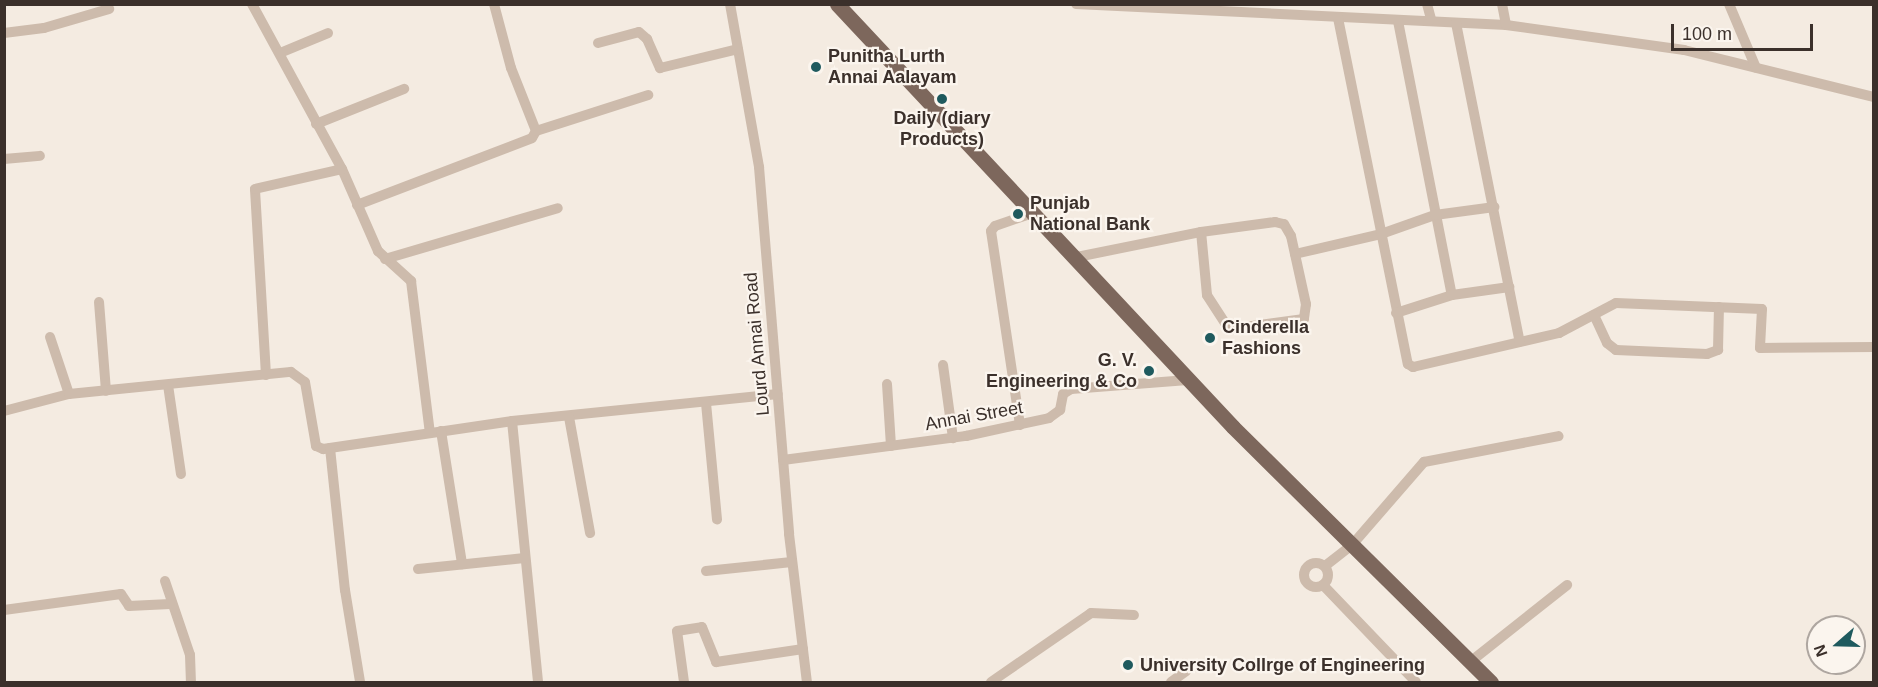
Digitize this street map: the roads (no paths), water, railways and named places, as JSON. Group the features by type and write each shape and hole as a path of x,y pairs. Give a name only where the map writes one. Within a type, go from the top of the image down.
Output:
{"main road":[{"path":"837,4 1030,214 1188,380 1491,682"}],"street":[{"path":"252,4 342,169 357,206 385,259 404,272 414,290 436,432 462,564"},
{"path":"494,4 511,68 536,131"},
{"name":"Lourd Annai Road","path":"730,4 759,167 792,562 807,682"},
{"path":"1076,4 1398,21 1431,19 1506,26 1683,50 1874,97"},
{"path":"1427,4 1431,19"},
{"path":"1502,4 1506,26"},
{"path":"1729,4 1756,68"},
{"path":"4,33 44,28 109,9"},
{"path":"1338,18 1405,359 1413,367 1558,333 1616,303 1762,309 1761,348 1874,347"},
{"path":"1398,21 1452,295"},
{"path":"1456,23 1520,342"},
{"path":"280,53 328,33"},
{"path":"598,43 639,33 647,39 660,68 738,49"},
{"path":"316,124 405,88"},
{"path":"357,206 532,138 536,131 648,95"},
{"path":"4,159 40,156"},
{"path":"266,375 255,189 342,169"},
{"path":"1295,254 1381,234 1435,215 1494,207"},
{"path":"385,259 558,208"},
{"path":"1020,425 991,234 995,226 1030,214"},
{"path":"1072,258 1201,232 1275,222 1284,224 1292,236 1306,304 1304,319 1231,328 1213,309 1207,295 1201,232"},
{"path":"1396,313 1452,295 1509,287"},
{"path":"99,302 106,391"},
{"path":"1594,315 1607,343 1616,350 1707,354 1718,350 1719,308"},
{"path":"50,337 69,394"},
{"path":"943,365 952,438"},
{"path":"4,411 69,394 266,375 300,375 305,382 316,446 330,448 512,421 778,394"},
{"name":"Annai Street","path":"783,460 952,438 1020,425 1056,416 1063,394 1071,389 1188,380"},
{"path":"887,384 891,446"},
{"path":"168,385 181,474"},
{"path":"706,403 717,519"},
{"path":"569,417 590,533"},
{"path":"512,421 538,682"},
{"path":"1325,566 1352,545 1425,462 1559,436"},
{"path":"330,448 345,590 360,682"},
{"path":"418,568 524,558"},
{"path":"706,571 792,562"},
{"path":"1325,566 1315,562 1308,564 1304,576 1307,586 1323,585 1416,682"},
{"path":"1323,585 1327,578 1325,566"},
{"path":"165,581 170,604 190,655 191,682"},
{"path":"1470,662 1567,585"},
{"path":"4,610 121,594 129,606 170,604"},
{"path":"992,682 1091,613 1134,615"},
{"path":"684,682 677,631 702,627 716,662 803,649"},
{"path":"1171,682 1186,671"}],"place":[{"name":"Punitha Lurth Annai Aalayam","path":"816,67"},
{"name":"Daily (diary Products)","path":"942,99"},
{"name":"Punjab National Bank","path":"1018,214"},
{"name":"Cinderella Fashions","path":"1210,338"},
{"name":"G. V. Engineering & Co","path":"1149,371"},
{"name":"University Collrge of Engineering","path":"1128,665"}]}
